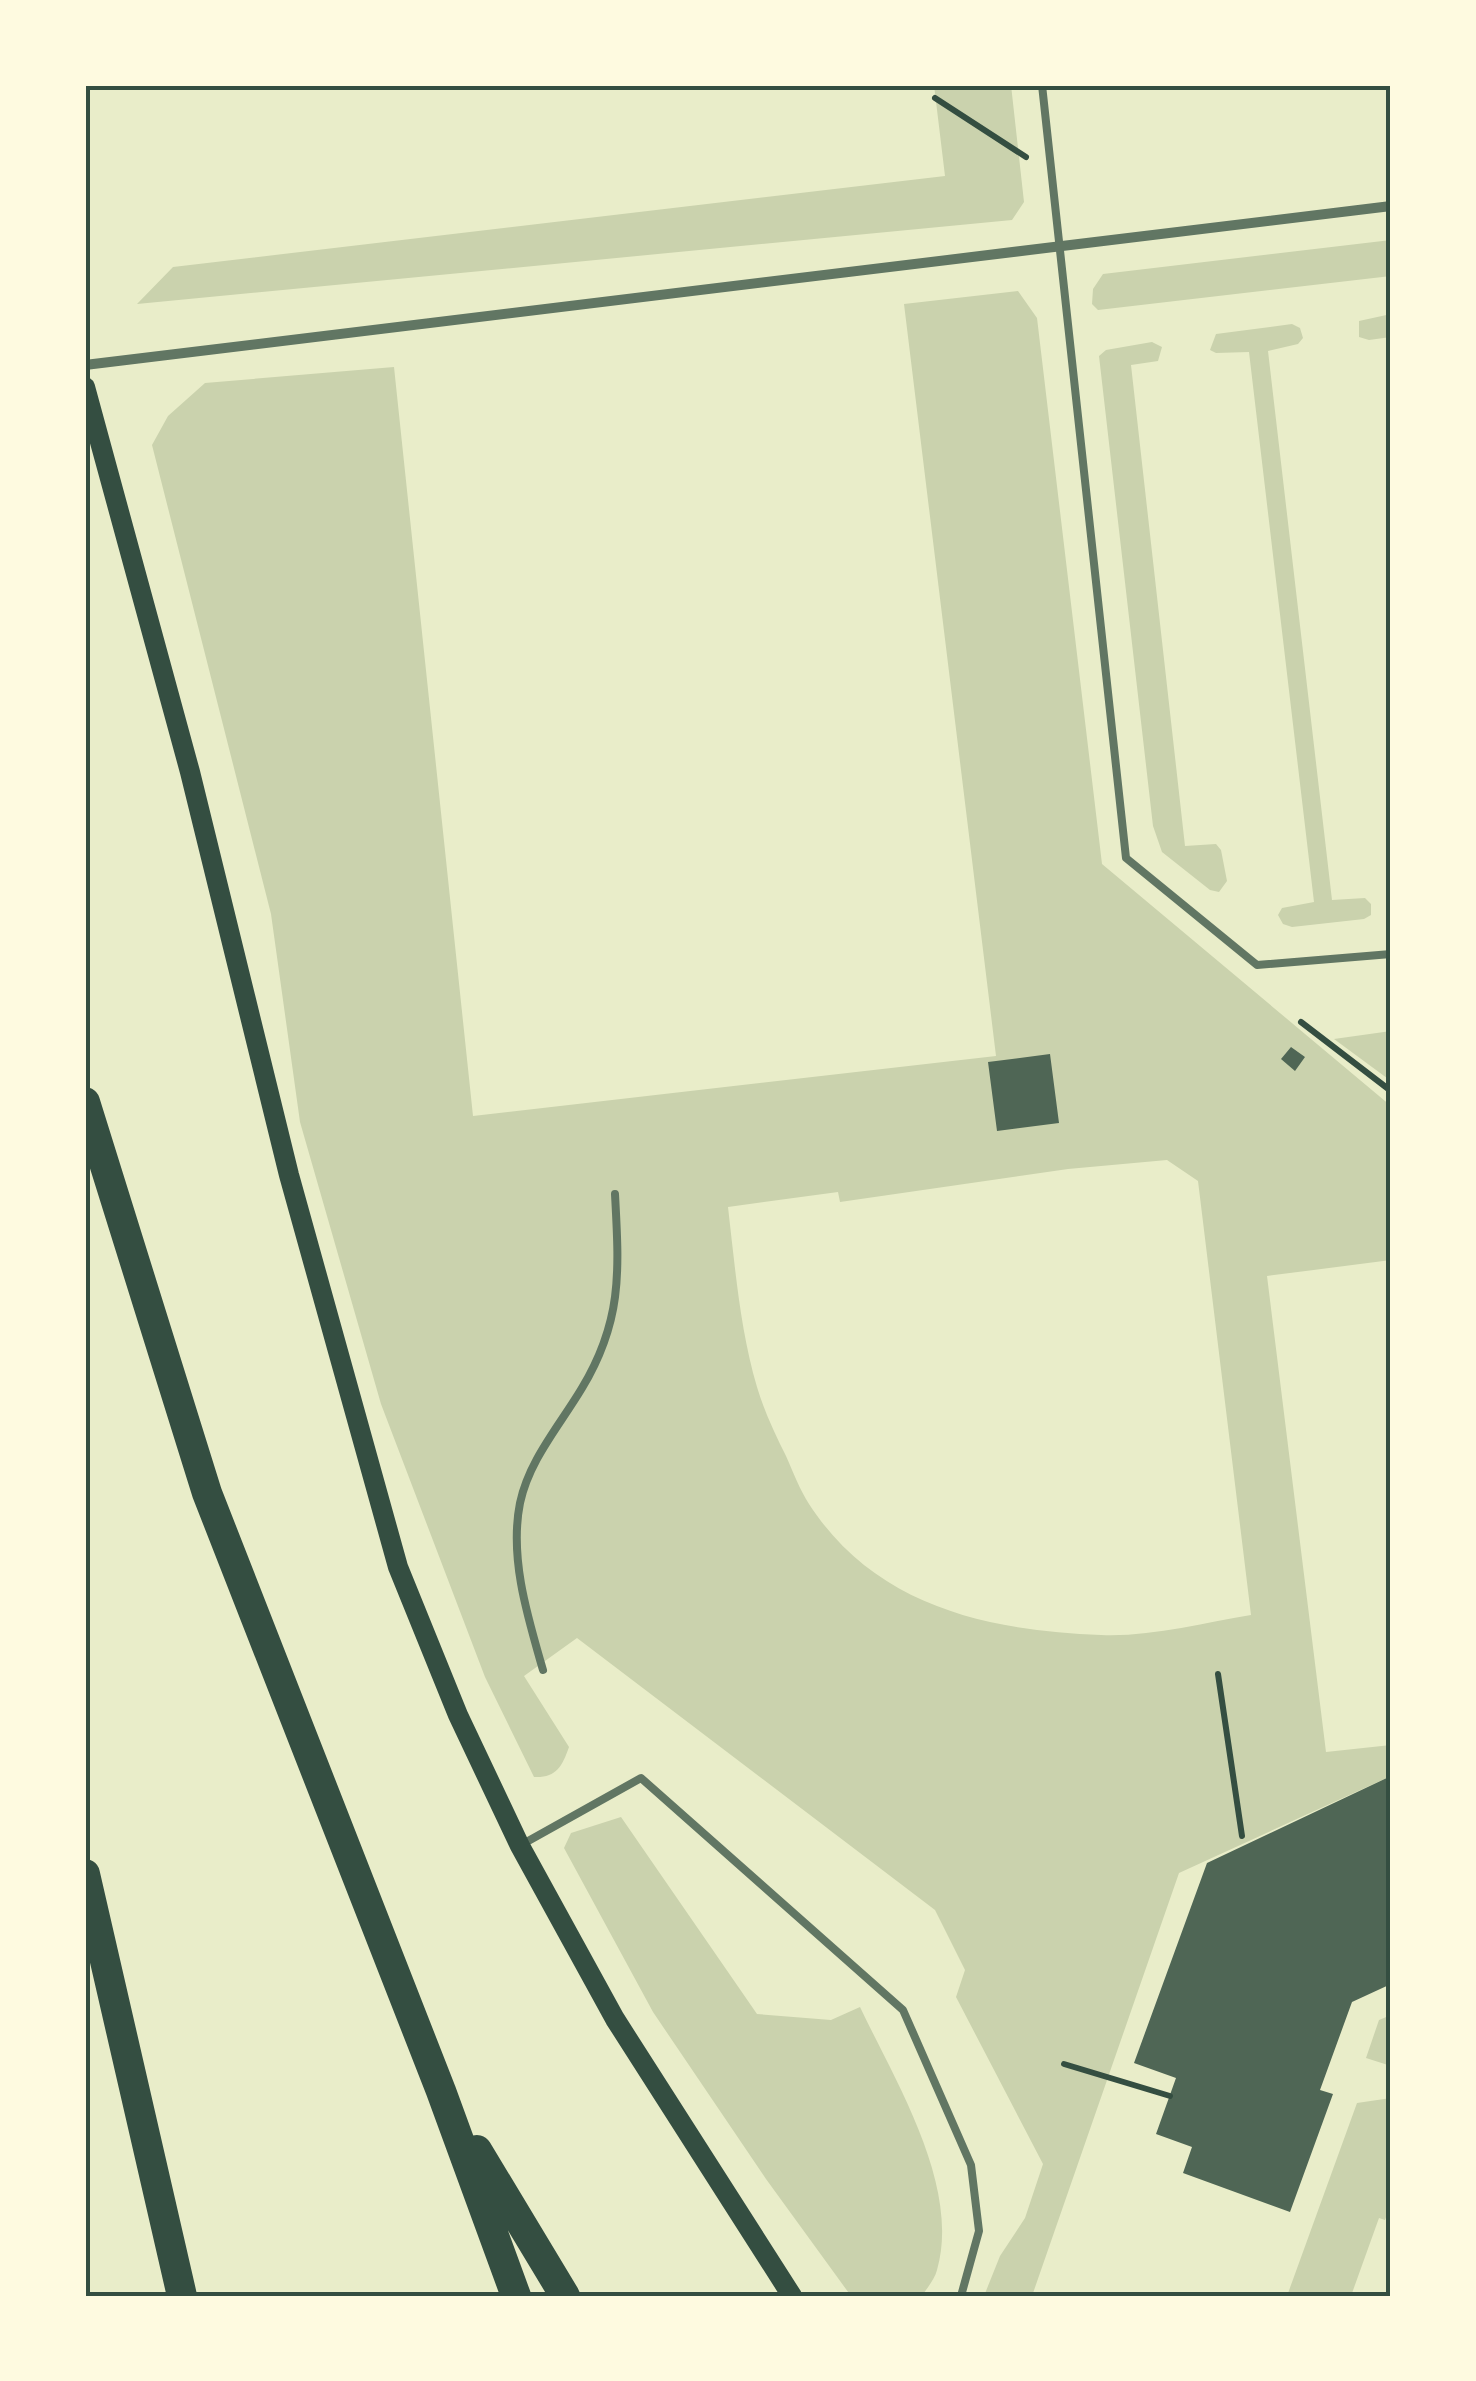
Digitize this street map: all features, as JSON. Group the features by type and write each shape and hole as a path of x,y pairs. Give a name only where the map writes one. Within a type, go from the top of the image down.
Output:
{"highway":[{"path":"85,1102 208,1493 442,2092 516,2296"},
{"path":"85,1874 182,2296"},
{"path":"442,2092 565,2296"}],"main road":[{"path":"85,387 190,772 289,1176 398,1567 458,1715 520,1846 615,2018 792,2296"}],"street":[{"path":"85,365 1391,206"}],"lane":[{"path":"1042,85 1126,858 1257,965 1391,954"},
{"path":"543,1670 524,1604 517,1536 520,1502 536,1460 584,1386 611,1328 618,1259 615,1194"},
{"path":"520,1846 641,1778 903,2010 972,2164 978,2231 960,2296"}],"path":[{"path":"935,98 1052,174"},
{"path":"1301,1022 1391,1091"},
{"path":"1218,1674 1242,1836"},
{"path":"1064,2064 1170,2096"}],"green space":[{"path":"934,85 1011,85 1024,202 1012,220 137,304 173,267 945,176"},
{"path":"1391,240 1391,276 1098,310 1092,304 1093,289 1103,274"},
{"path":"1018,291 1037,318 1102,864 1391,1106 1391,1260 1267,1276 1326,1752 1391,1745 1391,1776 1179,1873 1032,2296 984,2296 1000,2256 1025,2218 1043,2164 956,1997 965,1970 935,1910 577,1638 524,1676 569,1747 561,1766 548,1776 534,1777 485,1677 381,1404 300,1122 271,914 152,445 168,416 205,383 394,367 473,1116 996,1056 904,304","holes":["1167,1160 1198,1181 1251,1615 1120,1635 1017,1627 976,1619 901,1589 867,1567 836,1539 803,1493 760,1396 742,1320 728,1207 838,1192 840,1202 1068,1169"]},
{"path":"1391,314 1391,337 1359,337 1359,321"},
{"path":"1292,324 1300,328 1303,338 1298,344 1268,351 1332,900 1365,898 1371,904 1371,915 1292,927 1283,924 1278,915 1282,908 1314,902 1249,352 1210,350 1216,334"},
{"path":"1152,342 1162,347 1158,361 1131,365 1185,846 1216,844 1221,850 1227,881 1219,892 1210,890 1162,852 1153,826 1099,356 1106,350"},
{"path":"1391,1031 1391,1081 1334,1039"},
{"path":"621,1817 757,2014 831,2020 860,2007 921,2135 940,2204 942,2238 937,2270 922,2296 851,2296 653,2012 564,1848 571,1833"},
{"path":"1391,2015 1391,2066 1366,2058 1379,2020"},
{"path":"1391,2098 1391,2204 1385,2220 1379,2218 1351,2296 1287,2296 1357,2103"}],"building":[{"path":"1291,1047 1305,1057 1295,1071 1281,1059"},
{"path":"1050,1054 1059,1123 997,1131 988,1062"},
{"path":"1391,1776 1391,1984 1352,2002 1320,2090 1333,2094 1290,2212 1183,2173 1192,2147 1156,2134 1176,2078 1134,2063 1207,1863"}]}
